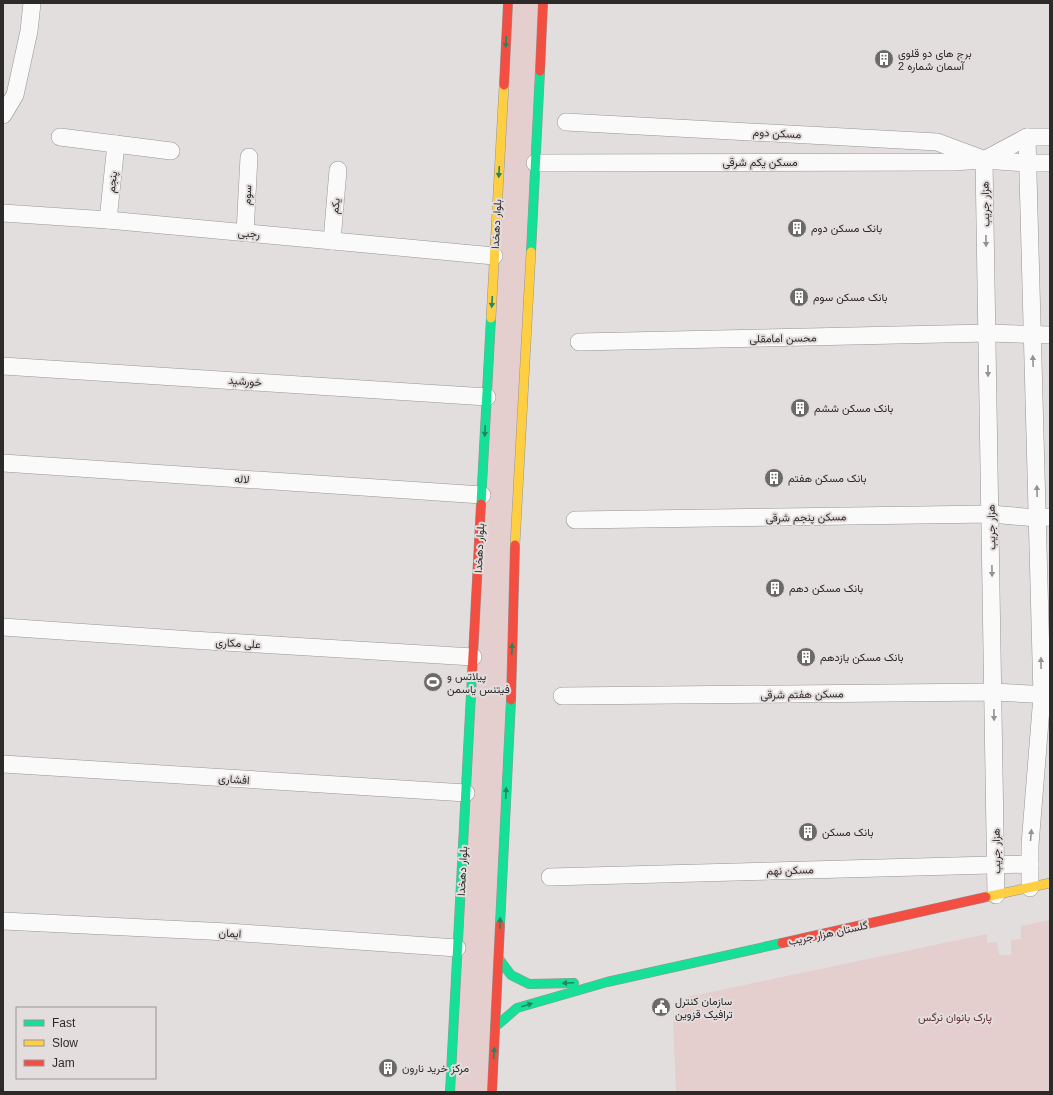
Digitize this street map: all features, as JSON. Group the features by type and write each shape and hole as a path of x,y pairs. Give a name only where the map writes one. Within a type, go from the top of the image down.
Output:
{"main road":[{"name":"بلوار دهخدا","path":"450,1092 508,3"},
{"path":"492,1092 512,681 516,519 528,342 543,3"},
{"name":"گلستان هزار جریب","path":"607,982 1050,883"},
{"path":"499,959 511,975 529,984 607,982"},
{"path":"496,1027 517,1008 607,982"}],"street":[{"path":"3,115 16,95 29,31 32,3"},
{"name":"مسکن دوم","path":"566,122 937,142 984,160"},
{"path":"60,137 170,151"},
{"path":"1027,137 1033,335 1044,517 1046,696 1030,845 1030,888"},
{"path":"984,160 1027,137 1050,137"},
{"name":"پنجم","path":"108,220 116,144"},
{"name":"سوم","path":"244,233 249,157"},
{"path":"984,160 1050,163"},
{"name":"مسکن یکم شرقی","path":"535,163 952,162 984,160"},
{"name":"هزار جریب","path":"984,160 991,514 996,895"},
{"name":"یکم","path":"332,241 338,170"},
{"name":"رجبی","path":"3,213 108,220 494,256"},
{"name":"محسن امامقلی","path":"579,342 988,333 1050,335"},
{"name":"خورشید","path":"3,366 487,396"},
{"name":"لاله","path":"3,463 482,495"},
{"name":"مسکن پنجم شرقی","path":"575,520 991,514 1044,517"},
{"name":"علی مکاری","path":"3,627 473,657"},
{"name":"مسکن هفتم شرقی","path":"562,696 993,692 1046,696"},
{"name":"افشاری","path":"3,764 466,793"},
{"name":"مسکن نهم","path":"550,877 1030,864"},
{"name":"ایمان","path":"3,920 228,932 458,948"}],"green space":[{"path":"508,3 543,3 492,1092 450,1092"},
{"name":"پارک بانوان نرگس","path":"1050,920 1050,1092 676,1092 673,1021 687,997 987,934 987,943 997,942 999,955 1011,955 1011,940 1021,939 1021,926"}],"traffic: fast":[{"path":"531,252 540,71"},
{"path":"481,504 491,318"},
{"path":"450,1092 472,675"},
{"path":"500,925 511,700"},
{"path":"495,1027 517,1008 607,982 782,943"},
{"path":"499,959 511,975 529,984 574,983"}],"traffic: slow":[{"path":"491,318 504,85"},
{"path":"515,545 531,252"},
{"path":"986,897 1050,883"}],"traffic: jam":[{"path":"504,85 508,3"},
{"path":"540,71 543,3"},
{"path":"472,675 481,504"},
{"path":"511,700 515,545"},
{"path":"782,943 986,897"},
{"path":"492,1092 500,925"}],"place":[{"name":"برج های دو قلوی آسمان شماره 2","path":"884,59"},
{"name":"بانک مسکن دوم","path":"797,228"},
{"name":"بانک مسکن سوم","path":"799,297"},
{"name":"بانک مسکن ششم","path":"800,408"},
{"name":"بانک مسکن هفتم","path":"774,478"},
{"name":"بانک مسکن دهم","path":"775,588"},
{"name":"بانک مسکن یازدهم","path":"806,657"},
{"name":"پیلاتس و فیتنس یاسمن","path":"433,682"},
{"name":"بانک مسکن","path":"808,832"},
{"name":"سازمان کنترل ترافیک قزوین","path":"661,1007"},
{"name":"مرکز خرید نارون","path":"388,1068"}]}
